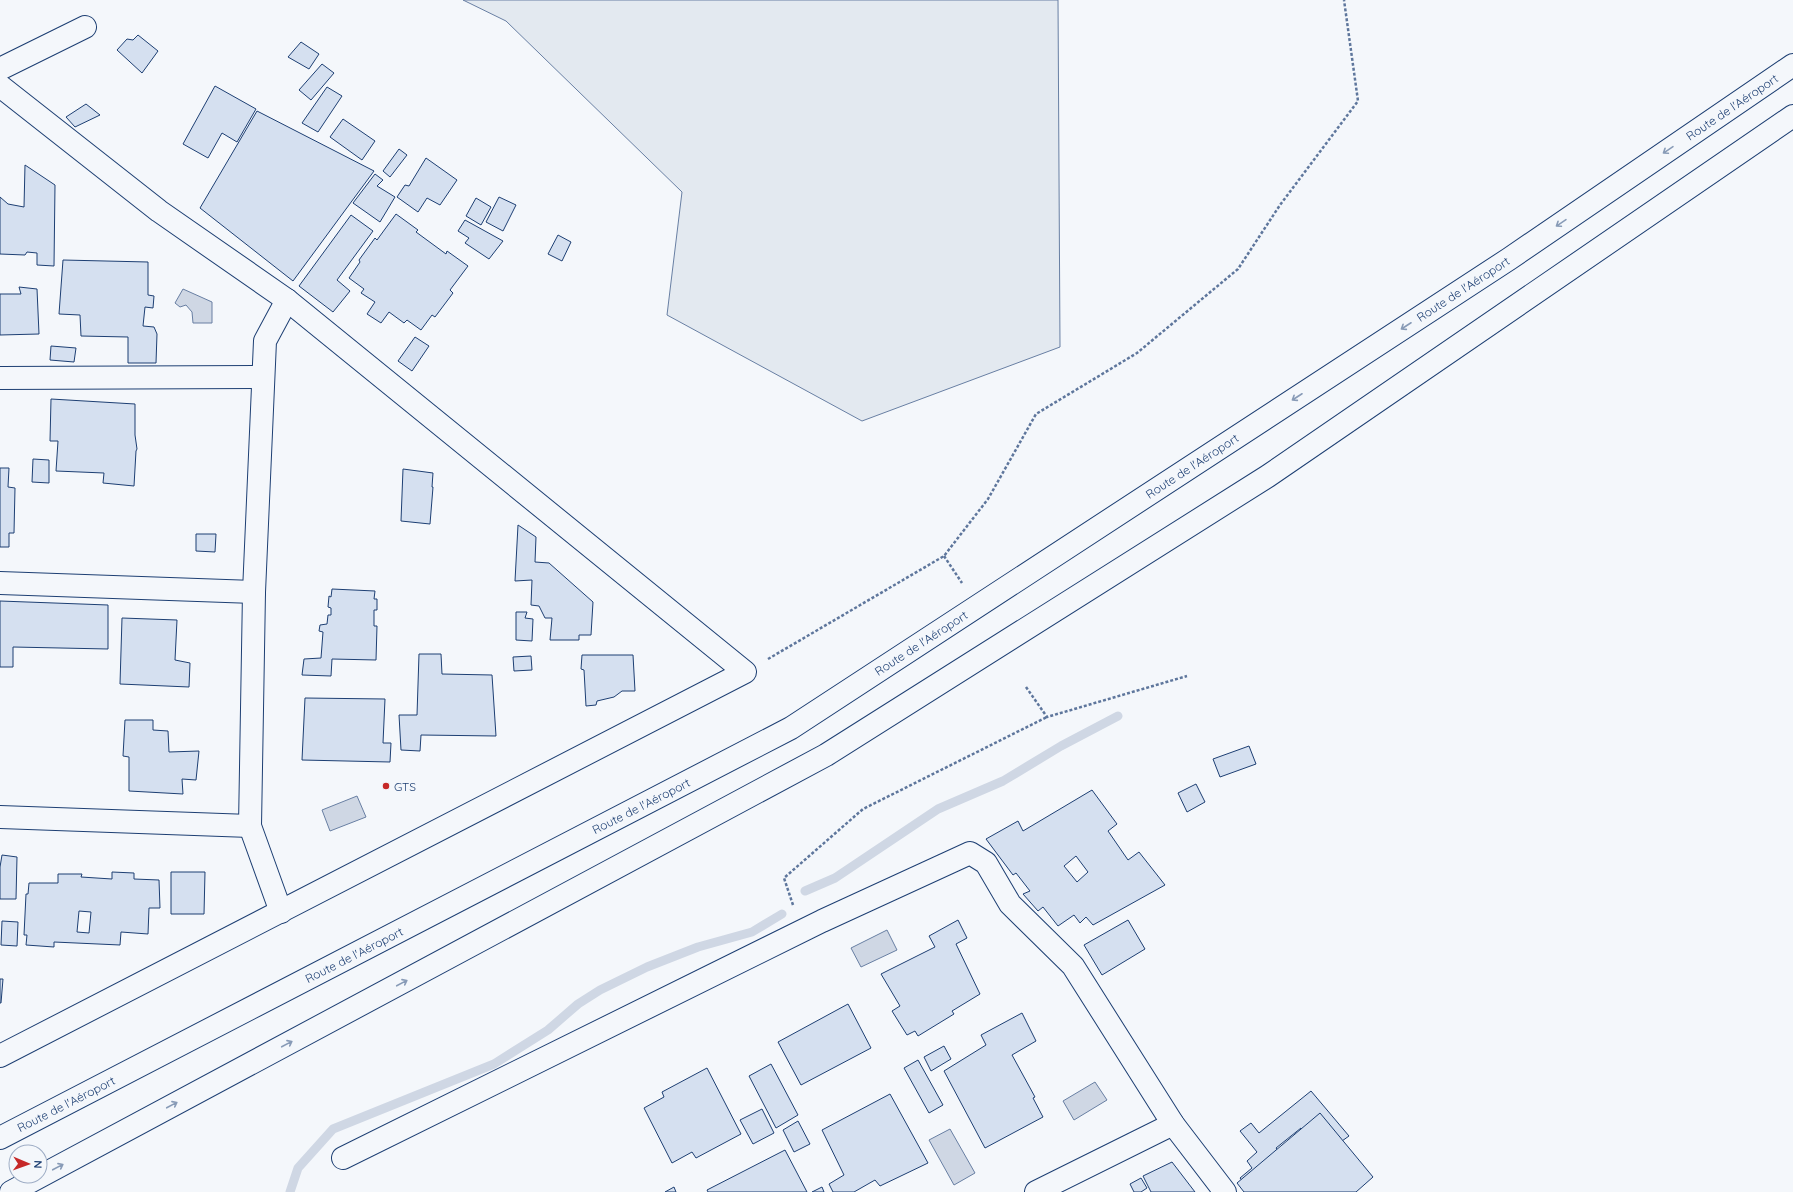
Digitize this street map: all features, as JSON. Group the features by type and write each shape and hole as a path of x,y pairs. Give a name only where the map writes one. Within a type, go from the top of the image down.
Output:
{"main road":[{"path":"0,69 84,27"},
{"name":"Route de l'Aéroport","path":"0,1138 791,728 1508,259 1793,65"},
{"path":"0,86 159,211 287,300 745,672 0,1056"},
{"path":"11,1192 826,755 1268,476 1793,116"},
{"path":"281,912 250,826 254,592 265,341 287,300"},
{"path":"0,378 264,377"},
{"path":"0,583 254,592"},
{"path":"0,817 250,826"},
{"path":"343,1158 803,931 970,853 986,863 1010,904 1073,966 1173,1124 1225,1192"},
{"path":"1036,1192 1173,1124"}],"path":[{"path":"745,672 944,556 988,498 1036,414 1137,353 1238,269 1280,205 1358,101 1344,0"},
{"path":"944,556 962,584"},
{"path":"803,931 784,878 863,809 1047,717 1187,676"},
{"path":"1026,687 1047,717"}],"shaded area":[{"path":"463,0 1058,0 1060,347 862,421 667,315 682,192 506,21"},
{"path":"183,289 212,302 212,323 193,323 192,312 186,305 180,307 175,303"},
{"path":"357,796 366,817 330,831 322,810"},
{"path":"887,930 897,950 861,967 851,948"},
{"path":"1095,1082 1107,1100 1074,1120 1063,1101"},
{"path":"950,1129 975,1173 954,1185 929,1140"}],"building":[{"path":"138,35 158,51 142,73 117,50 127,39 133,40"},
{"path":"301,42 319,54 309,69 288,57"},
{"path":"322,64 334,73 311,100 299,90"},
{"path":"215,86 256,109 237,142 222,133 208,158 183,144"},
{"path":"327,87 342,96 318,132 302,123"},
{"path":"86,104 100,115 75,127 66,117"},
{"path":"257,111 374,171 293,281 200,208"},
{"path":"343,119 375,141 362,160 330,137"},
{"path":"399,149 407,155 390,177 383,171"},
{"path":"426,158 457,180 440,205 427,198 418,212 397,197 405,185 409,186"},
{"path":"25,165 55,185 54,266 37,265 37,253 27,252 25,255 0,254 0,197 8,204 24,207"},
{"path":"375,174 383,180 377,186 395,197 380,222 353,203"},
{"path":"499,197 516,205 503,231 486,222"},
{"path":"476,198 491,207 481,225 466,216"},
{"path":"396,214 418,230 416,232 446,254 447,251 468,266 450,290 453,293 435,317 432,315 421,330 407,320 404,323 389,312 381,323 367,314 375,302 361,293 364,289 349,278 360,262 359,260 375,238 377,240"},
{"path":"351,215 373,231 337,280 350,291 333,312 299,286"},
{"path":"465,220 503,241 489,259 465,243 469,238 458,231"},
{"path":"558,235 571,242 562,261 548,254"},
{"path":"63,260 148,262 148,295 154,296 153,308 145,307 143,326 154,327 157,334 156,363 128,363 128,337 81,336 80,315 59,314"},
{"path":"19,287 37,289 39,334 0,335 0,294 21,294"},
{"path":"415,337 429,346 412,371 398,361"},
{"path":"51,346 76,348 74,362 50,360"},
{"path":"51,399 135,404 135,435 137,449 134,486 103,483 104,473 56,471 58,441 50,441"},
{"path":"33,459 49,460 49,483 32,482"},
{"path":"0,468 9,468 8,487 15,488 14,533 9,533 9,547 0,547"},
{"path":"403,469 433,473 430,524 401,521"},
{"path":"518,525 536,537 535,562 549,563 593,602 591,635 579,635 579,640 550,640 552,618 545,618 539,606 531,605 532,580 515,581"},
{"path":"196,534 216,534 215,552 196,551"},
{"path":"332,589 375,591 374,599 377,599 377,610 374,610 374,626 377,626 376,660 332,659 331,676 302,675 304,659 321,658 323,632 319,631 320,625 327,624 328,615 331,615 331,608 328,607 329,596 331,597"},
{"path":"0,601 108,605 108,649 13,647 13,667 0,667"},
{"path":"516,612 527,612 525,618 533,619 532,641 516,640"},
{"path":"122,618 177,620 175,660 190,663 189,687 120,684"},
{"path":"419,654 441,654 442,674 492,675 496,736 421,735 420,751 401,750 399,715 417,715"},
{"path":"582,655 633,655 635,691 622,691 614,697 597,701 596,705 586,706 584,670 581,669"},
{"path":"531,656 532,670 514,671 513,657"},
{"path":"305,698 385,699 383,743 391,743 390,762 302,760"},
{"path":"125,720 153,720 153,730 168,731 169,752 199,751 196,780 182,779 183,794 129,791 129,757 123,756"},
{"path":"1249,746 1256,764 1220,777 1213,759"},
{"path":"1196,784 1205,802 1187,812 1178,793"},
{"path":"1092,790 1117,824 1108,831 1128,860 1139,852 1165,885 1093,925 1086,917 1080,923 1074,915 1058,926 1043,907 1038,911 1023,894 1030,891 1016,873 1013,875 986,839 1018,821 1023,831","holes":["1076,856 1088,872 1077,882 1064,866"]},
{"path":"2,855 17,857 16,899 0,899 0,867"},
{"path":"112,872 134,873 134,879 159,880 160,908 149,908 148,934 121,932 120,945 54,942 54,947 26,945 27,935 24,935 26,894 28,894 29,883 58,883 58,874 82,874 81,877 112,879","holes":["79,911 91,912 89,933 77,932"]},
{"path":"171,872 205,872 204,914 171,914"},
{"path":"958,920 967,938 956,944 980,994 952,1011 954,1014 918,1036 915,1031 907,1035 892,1011 900,1006 881,974 935,947 929,936"},
{"path":"1128,920 1145,949 1102,975 1084,945"},
{"path":"2,921 18,922 17,946 1,945"},
{"path":"0,979 3,979 1,1003 0,1003"},
{"path":"848,1004 871,1048 801,1085 778,1042"},
{"path":"1022,1013 1036,1041 1012,1055 1035,1097 1033,1098 1043,1117 985,1148 944,1071 986,1045 981,1035"},
{"path":"944,1046 951,1059 931,1071 924,1057"},
{"path":"918,1060 943,1105 929,1113 904,1068"},
{"path":"771,1064 798,1115 776,1128 749,1076"},
{"path":"707,1068 741,1134 696,1158 692,1152 672,1163 644,1108 664,1097 662,1092"},
{"path":"1311,1091 1349,1136 1342,1141 1346,1147 1328,1162 1335,1170 1307,1192 1251,1192 1240,1178 1252,1168 1247,1161 1257,1152 1240,1131 1251,1123 1259,1133","holes":["1301,1128 1315,1145 1290,1166 1276,1148"]},
{"path":"890,1094 928,1163 880,1186 875,1180 854,1192 833,1192 829,1184 844,1175 822,1130"},
{"path":"762,1109 774,1133 753,1144 740,1120"},
{"path":"1320,1113 1373,1177 1356,1192 1244,1192 1237,1183"},
{"path":"798,1121 810,1144 794,1152 783,1130"},
{"path":"785,1150 807,1192 708,1192 707,1190"},
{"path":"1172,1162 1195,1192 1151,1192 1143,1176"},
{"path":"1141,1178 1147,1188 1141,1192 1134,1192 1130,1184"},
{"path":"674,1187 676,1192 665,1192"},
{"path":"822,1187 824,1192 812,1192"}],"waterway":[{"path":"805,891 835,878 938,809 1003,781 1061,746 1118,716"},
{"path":"290,1192 298,1168 333,1129 494,1064 548,1030 578,1004 600,990 647,967 698,947 752,932 782,914"}],"place":[{"name":"GTS","path":"386,786"}]}
